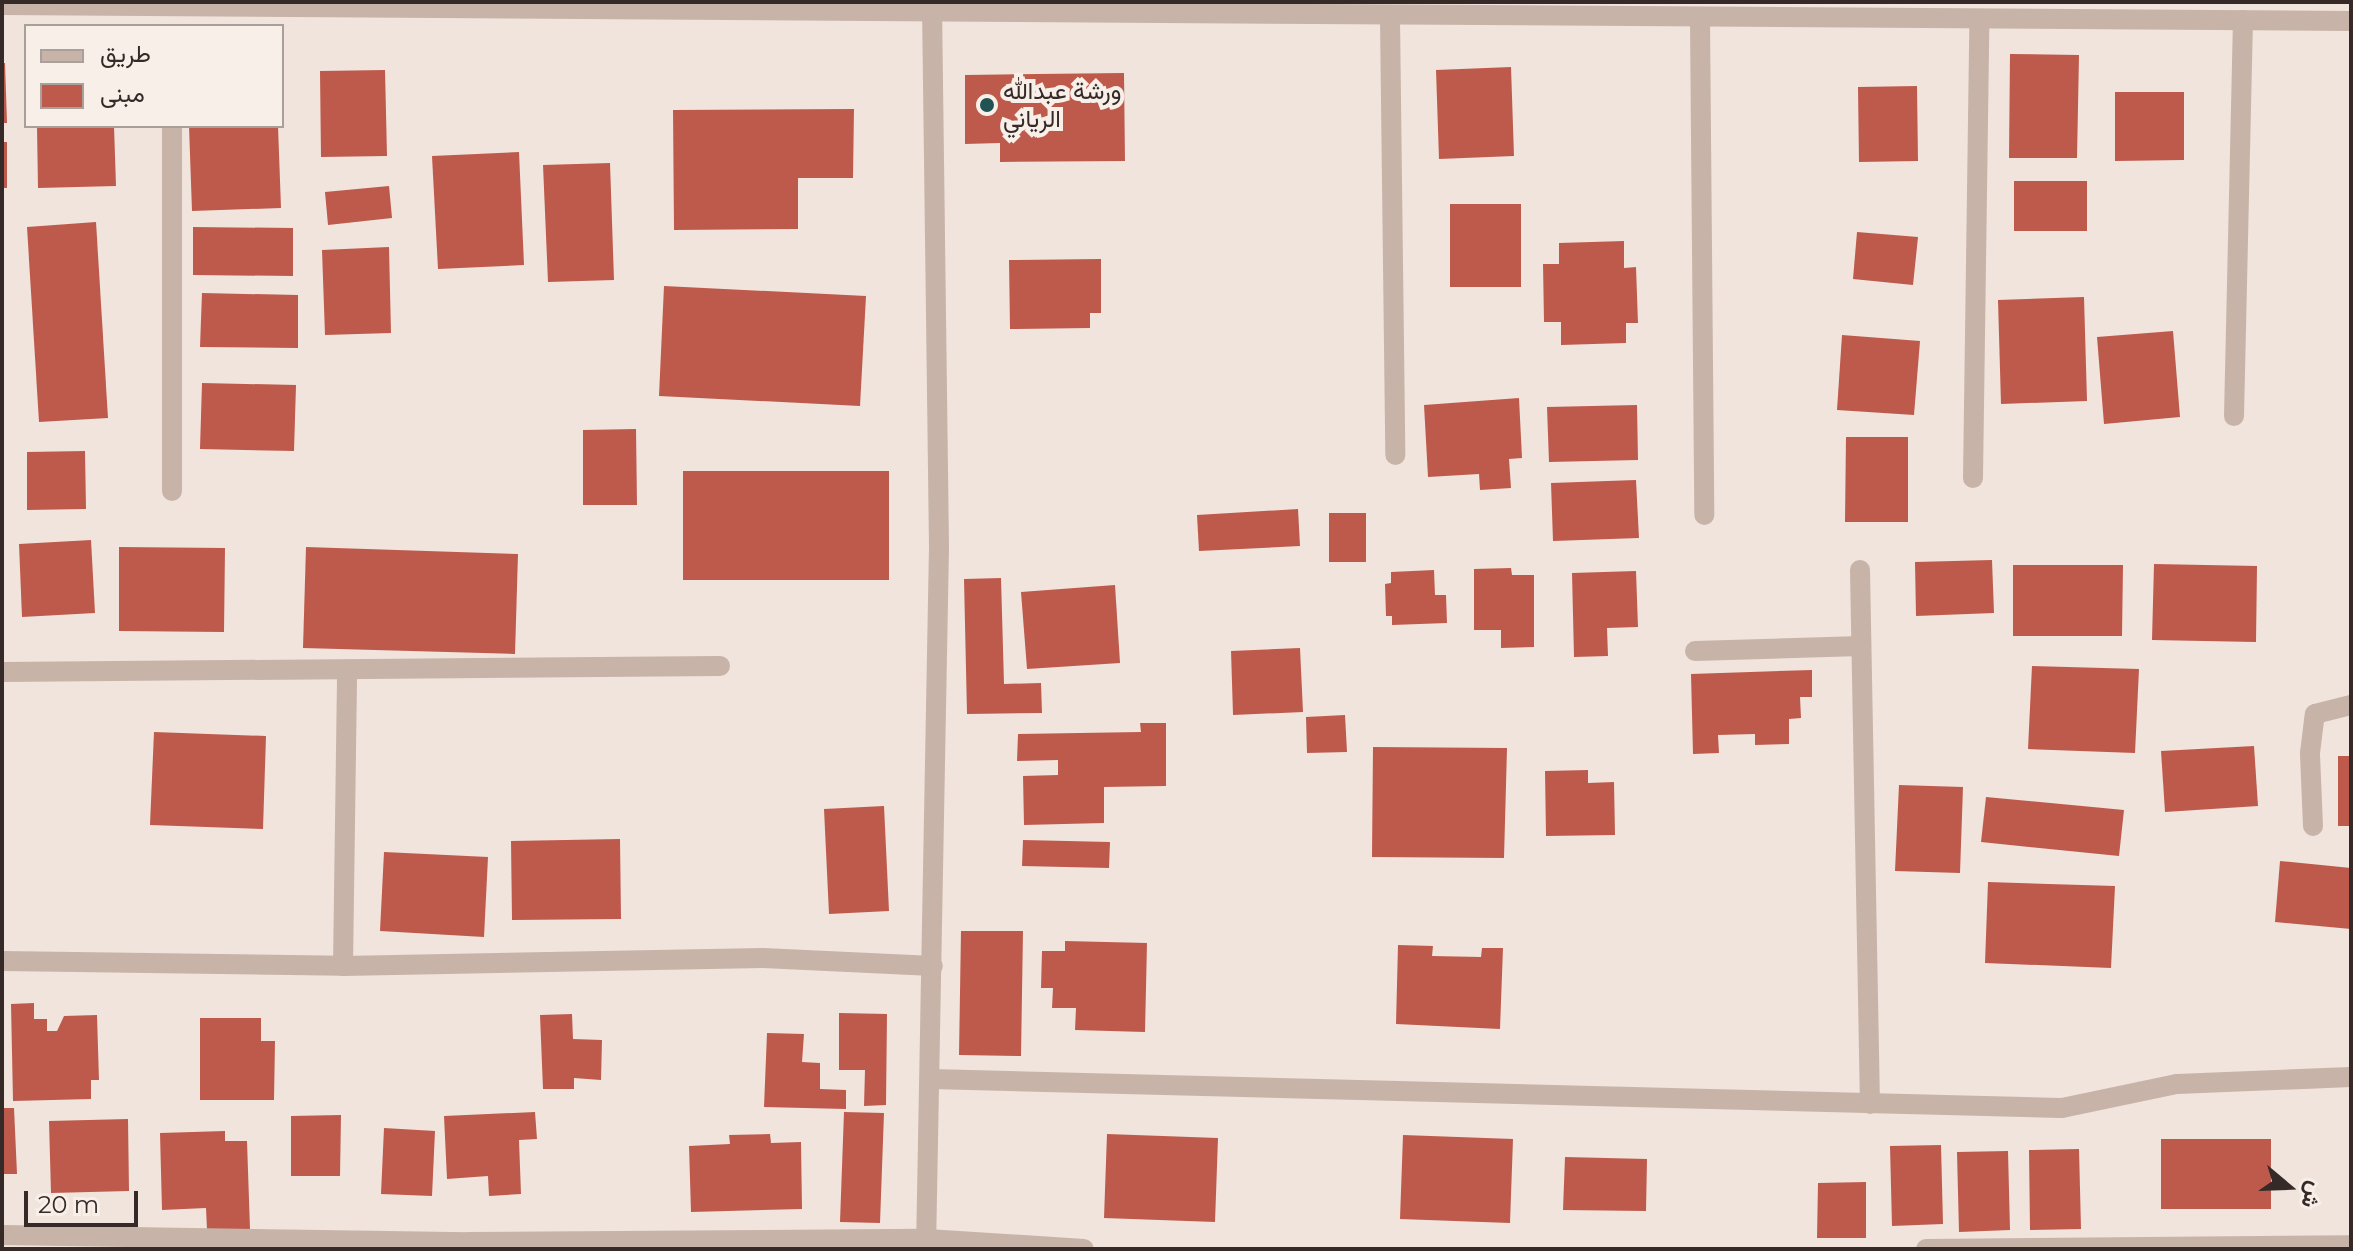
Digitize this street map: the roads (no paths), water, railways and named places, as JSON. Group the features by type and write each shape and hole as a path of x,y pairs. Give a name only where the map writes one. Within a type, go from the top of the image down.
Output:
{"street":[{"path":"2,5 172,16 932,8 1365,10 1390,18 1582,10 1700,20 1756,11 1979,21 2243,20 2317,11 2351,21"},
{"path":"927,1244 939,547 932,8"},
{"path":"1390,18 1395,455"},
{"path":"1700,20 1704,515"},
{"path":"2234,416 2243,20"},
{"path":"1973,478 1979,21"},
{"path":"172,128 172,491"},
{"path":"1860,570 1870,1104"},
{"path":"1695,651 1861,646"},
{"path":"2,672 347,672 720,666"},
{"path":"343,966 347,672"},
{"path":"2313,826 2310,753 2315,714 2351,705"},
{"path":"2,961 343,966 763,958 933,966"},
{"path":"931,1079 2062,1108 2177,1084 2351,1077"},
{"path":"2,1235 469,1242 927,1244 1084,1249"},
{"path":"1926,1249 2351,1245"}],"place":[{"name":"ورشة عبدالله الرياني","path":"987,105"}]}
